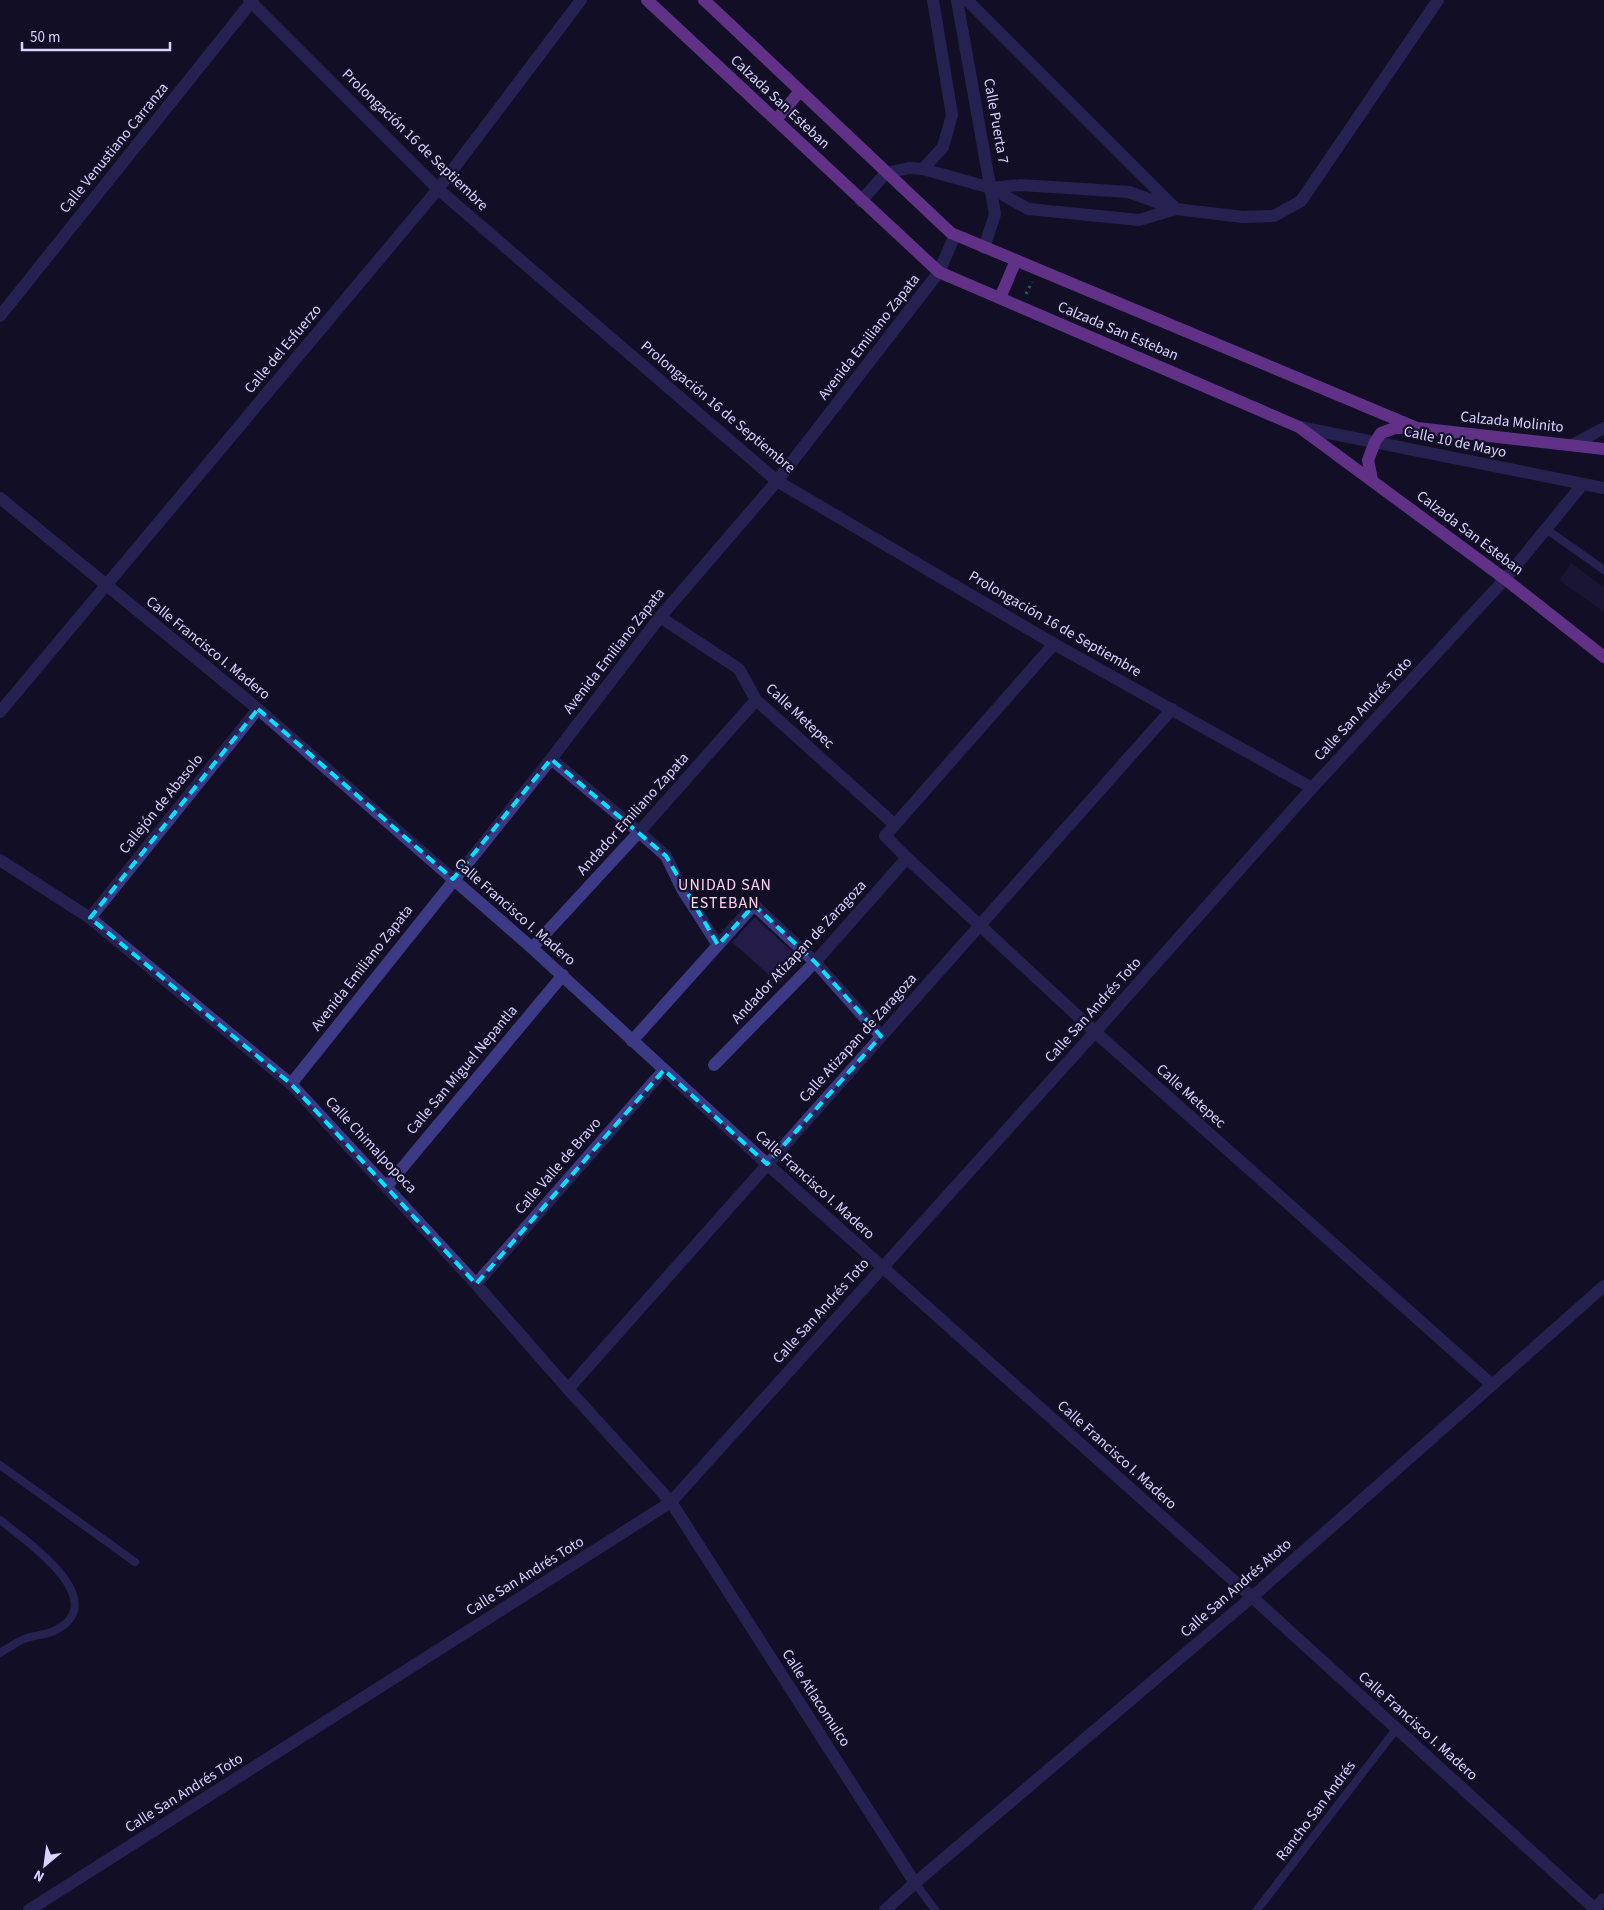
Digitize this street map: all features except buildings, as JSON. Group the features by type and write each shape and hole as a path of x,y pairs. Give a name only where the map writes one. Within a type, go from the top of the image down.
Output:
{"main road":[{"name":"Calzada San Esteban","path":"647,0 939,272 1299,427 1505,579 1604,657"},
{"name":"Calzada San Esteban","path":"704,0 951,233 1417,428"},
{"path":"776,120 800,91"},
{"path":"1000,298 1016,260"},
{"path":"1372,480 1368,460 1375,442 1382,433 1395,428 1417,428"},
{"name":"Calzada Molinito","path":"1417,428 1604,449"}],"street":[{"name":"Calle del Esfuerzo","path":"0,712 438,190 581,0"},
{"path":"923,169 943,148 952,115 933,0"},
{"name":"Calle Puerta 7","path":"957,0 996,214 984,248"},
{"path":"968,0 1176,209"},
{"path":"991,188 1021,185 1129,192 1176,209 1243,217 1274,216 1301,200 1438,0"},
{"name":"Prolongación 16 de Septiembre","path":"251,1 438,190 777,481 1054,644 1312,788"},
{"name":"Calle Venustiano Carranza","path":"0,316 251,1"},
{"path":"861,200 886,173 909,168 923,169 991,188 1028,209 1139,220 1176,209"},
{"name":"Avenida Emiliano Zapata","path":"291,1084 453,879 551,759 660,617 777,481 939,272 955,235"},
{"name":"Calle 10 de Mayo","path":"1299,427 1604,488"},
{"path":"1572,445 1604,428"},
{"name":"Calle San Andrés Toto","path":"30,1910 671,1502 1095,1032 1312,788 1505,579 1582,485"},
{"name":"Calle Francisco I. Madero","path":"0,498 258,710 532,948 767,1164 1252,1597 1595,1909"},
{"name":"Calle Metepec","path":"660,617 739,669 756,700 894,824 885,836 906,858 1095,1032 1491,1384"},
{"path":"894,824 1054,644"},
{"name":"Andador Emiliano Zapata","path":"532,948 756,700"},
{"name":"Calle Atizapan de Zaragoza","path":"568,1389 1172,709"},
{"name":"Callejón de Abasolo","path":"90,918 258,710"},
{"path":"551,759 666,856 682,889 718,945"},
{"name":"Andador Atizapan de Zaragoza","path":"714,1066 815,962 906,858"},
{"name":"Calle Chimalpopoca","path":"0,860 90,918 291,1084 387,1186 671,1502"},
{"path":"632,1040 754,905 815,962 881,1036"},
{"name":"Calle San Miguel Nepantla","path":"387,1186 562,975"},
{"name":"Calle Valle de Bravo","path":"476,1284 664,1070"},
{"name":"Calle San Andrés Atoto","path":"885,1910 1252,1597 1604,1286"},
{"name":"Calle Atlacomulco","path":"671,1502 915,1883"},
{"path":"1595,1909 1604,1899"}],"lane":[{"path":"1546,530 1604,570"},
{"path":"0,1464 135,1562"},
{"path":"0,1520 48,1558 66,1581 74,1596 74,1610 68,1622 56,1630 26,1638 0,1653"},
{"name":"Rancho San Andrés","path":"1257,1910 1397,1728"},
{"name":"Calle Atlacomulco","path":"915,1883 935,1910"},
{"path":"1263,1903 1270,1910"}],"path":[{"path":"1026,295 1034,277"}],"highlighted area":[{"path":"258,709 453,879 551,759 666,856 718,945 754,905 815,962 881,1036 767,1164 664,1070 476,1284 291,1084 90,918"}],"district":[{"name":"UNIDAD SAN ESTEBAN","path":"725,894"}]}
